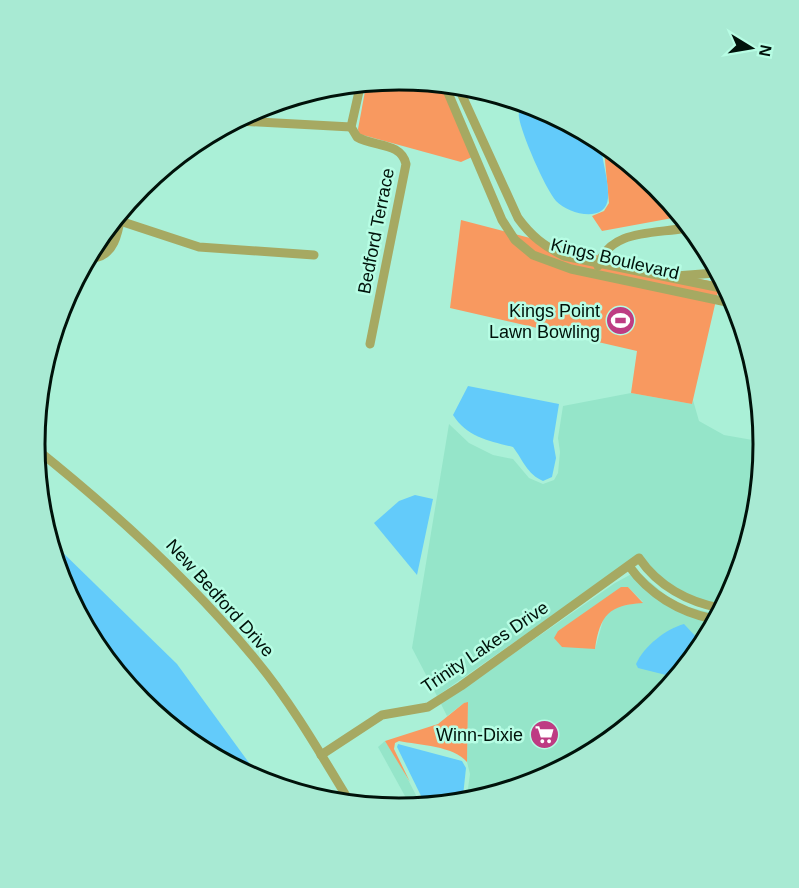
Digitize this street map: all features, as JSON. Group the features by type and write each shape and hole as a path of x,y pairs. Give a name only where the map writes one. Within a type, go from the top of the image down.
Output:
{"street":[{"path":"252,122 351,127 359,92"},
{"name":"Kings Boulevard","path":"448,93 489,192 515,240 533,255 550,263 723,300"},
{"name":"Kings Boulevard","path":"462,95 506,195 531,236 564,256 717,287"},
{"name":"Bedford Terrace","path":"351,127 357,137 364,141 398,149 404,156 406,164 370,344"},
{"path":"124,220 199,247 314,255"},
{"path":"98,257 110,248 117,229"},
{"path":"597,274 599,263 613,243 623,238 681,229"},
{"name":"Kings Boulevard","path":"672,277 710,273"},
{"name":"New Bedford Drive","path":"46,457 136,533 187,583 256,660 345,794"},
{"name":"Trinity Lakes Drive","path":"321,755 382,715 428,707 461,686 639,558 657,579 682,596 714,606"},
{"path":"629,566 649,589 684,610 709,618"}],"shaded area":[{"path":"400,89 444,93 472,157 461,162 359,134 365,91"},
{"path":"604,155 633,177 673,218 602,231 592,216 604,211 609,203"},
{"path":"461,220 653,270 714,282 718,290 692,404 631,393 637,351 450,308"},
{"path":"631,393 692,404 693,400 699,421 724,435 754,440 751,490 747,513 727,580 715,605 681,597 639,560 609,576 437,696 412,648 449,424 469,443 493,455 513,459 529,478 543,484 554,480 558,473 560,452 558,438 563,406"},
{"path":"637,571 676,604 711,613 670,674 633,711 577,751 513,780 468,792 470,774 467,762 468,703 464,703 447,716 441,704 615,583","holes":["628,587 643,602 615,607 604,617 595,649 558,631"]},
{"path":"621,587 628,587 643,603 622,606 608,614 600,628 595,649 562,647 554,638 558,631"},
{"path":"468,702 467,762 445,749 399,741 395,743 394,749 410,782 385,741 438,724"},
{"path":"385,741 398,760 417,798 406,798 378,747"}],"water":[{"path":"519,112 535,116 556,126 602,153 608,198 606,206 601,211 594,214 577,213 556,201 540,173 524,135"},
{"path":"468,386 559,404 553,441 556,458 552,477 543,481 529,471 513,447 479,437 459,422 453,415"},
{"path":"415,495 433,499 417,575 374,523 399,501"},
{"path":"62,552 177,664 251,766 222,751 184,725 166,711 133,678 92,621 72,580"},
{"path":"684,624 696,637 668,676 638,668 636,664 644,651 670,630"},
{"path":"398,744 462,761 466,768 463,793 422,798 397,747"}],"place":[{"name":"Kings Point Lawn Bowling","path":"621,321"},
{"name":"Winn-Dixie","path":"544,735"}]}
